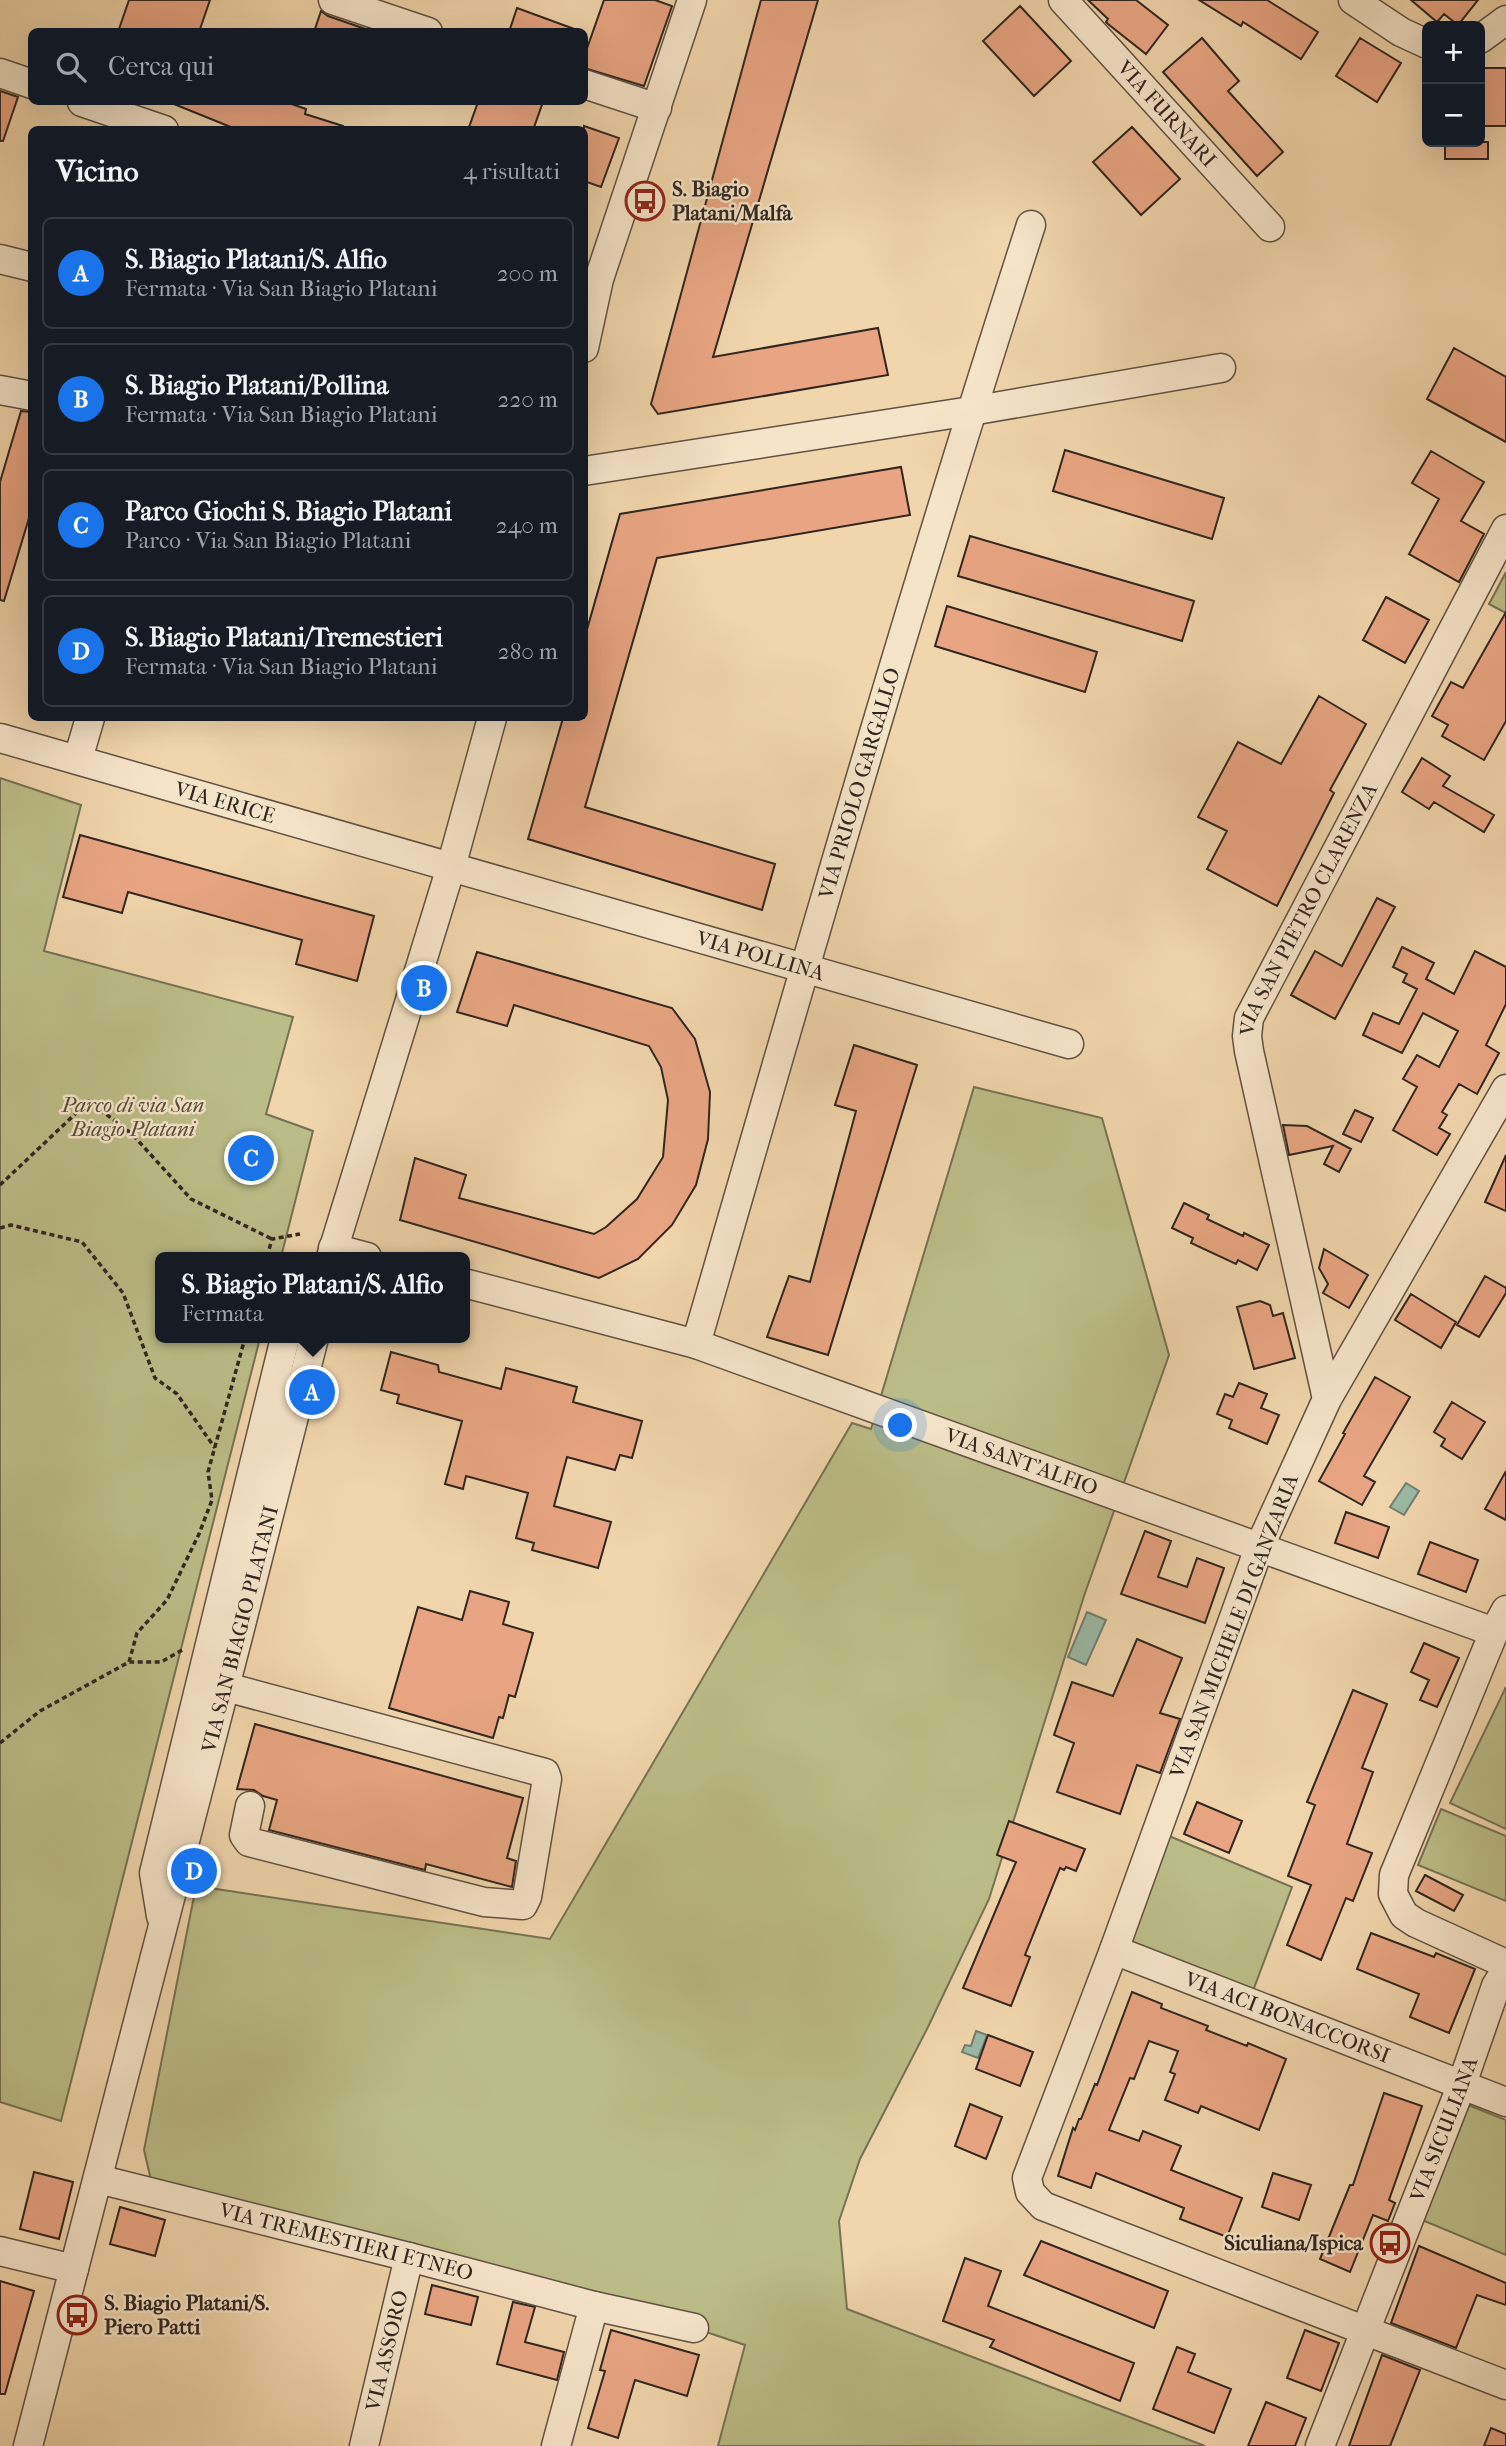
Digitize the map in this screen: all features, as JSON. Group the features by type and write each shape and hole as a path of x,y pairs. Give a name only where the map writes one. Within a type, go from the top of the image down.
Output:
{"street":[{"path":"333,0 416,28"},
{"path":"588,312 592,276 657,108 692,0"},
{"name":"VIA FURNARI","path":"1063,0 1270,227"},
{"path":"1353,0 1401,32 1422,42"},
{"path":"1485,35 1506,20"},
{"path":"0,73 28,83"},
{"path":"588,85 657,108"},
{"path":"91,105 152,126"},
{"name":"VIA PRIOLO GARGALLO","path":"696,1344 804,968 971,411 1031,225"},
{"path":"0,259 28,266"},
{"path":"588,470 971,411 1221,368"},
{"path":"0,390 28,395"},
{"name":"VIA SAN PIETRO CLARENZA","path":"1327,1399 1249,1051 1249,1018 1506,529"},
{"path":"78,759 88,721"},
{"path":"331,1252 451,867 491,721"},
{"name":"VIA ERICE","path":"0,738 451,867"},
{"name":"VIA POLLINA","path":"451,867 1069,1044"},
{"name":"VIA SAN MICHELE DI GANZARIA","path":"1367,2331 1043,2206 1030,2192 1029,2172 1114,1950 1259,1548 1327,1399 1506,1089"},
{"name":"VIA SANT'ALFIO","path":"470,1285 696,1344 1259,1548 1500,1621"},
{"name":"VIA SAN BIAGIO PLATANI","path":"163,1922 154,1873 284,1343"},
{"name":"VIA SAN BIAGIO PLATANI","path":"29,2446 313,1343"},
{"path":"1500,1621 1394,1875 1392,1886 1395,1900 1404,1915 1411,1920 1506,1964"},
{"path":"226,1687 545,1773 548,1779 527,1897 523,1905 484,1902 248,1842 244,1835 250,1807"},
{"name":"VIA ACI BONACCORSI","path":"1114,1950 1506,2102"},
{"name":"VIA SICULIANA","path":"1321,2446 1462,2084 1496,1986 1506,1970"},
{"name":"VIA TREMESTIERI ETNEO","path":"97,2179 594,2306 694,2328"},
{"path":"0,2251 74,2269"},
{"name":"VIA ASSORO","path":"364,2446 409,2257"},
{"path":"556,2446 594,2306"},
{"path":"1367,2331 1506,2385"}],"path":[{"path":"0,1185 89,1101 132,1134 191,1199 272,1239 300,1234"},
{"path":"0,1228 10,1225 82,1242 124,1293 155,1378 177,1394 215,1448"},
{"path":"268,1252 272,1239"},
{"path":"129,1661 136,1633 167,1600 212,1500 208,1472 244,1343"},
{"path":"0,1743 40,1711 129,1661 160,1662 213,1632"}],"green space":[{"path":"1506,572 1506,613 1489,604"},
{"name":"Parco di via San Biagio Platani","path":"0,778 81,805 44,951 293,1017 266,1114 313,1131 282,1252 155,1252 155,1343 259,1343 61,2121 0,2102"},
{"path":"974,1087 1102,1118 1169,1355 1084,1596 989,1899 928,2027 860,2159 839,2221 847,2309 1205,2446 718,2446 745,2345 694,2328 154,2193 144,2150 196,1886 550,1939 852,1423 871,1429"},
{"path":"1506,1687 1506,1829 1450,1803"},
{"path":"1441,1809 1506,1836 1506,1901 1418,1865"},
{"path":"1169,1836 1292,1887 1251,1996 1123,1948"},
{"path":"1468,2105 1506,2120 1506,2255 1422,2220"}],"shaded area":[{"path":"1406,1483 1419,1491 1404,1515 1390,1507"},
{"path":"1087,1612 1106,1620 1086,1665 1068,1657"},
{"path":"976,2031 987,2035 978,2058 962,2052 965,2045 971,2046"}],"building":[{"path":"129,0 210,0 200,28 119,28"},
{"path":"604,0 655,0 672,6 644,86 588,69 588,46"},
{"path":"761,0 818,0 713,357 878,328 888,375 658,414 651,404"},
{"path":"1088,0 1136,0 1168,25 1146,54 1108,24 1108,19"},
{"path":"1199,0 1267,0 1318,32 1301,59 1243,22 1241,26"},
{"path":"1411,0 1478,0 1461,21 1453,21 1444,14 1436,21"},
{"path":"1020,6 1071,61 1034,96 983,41"},
{"path":"517,8 572,28 510,28"},
{"path":"321,11 362,28 315,28"},
{"path":"1202,38 1239,81 1228,91 1283,152 1257,176 1163,72"},
{"path":"1360,38 1401,63 1377,102 1336,76"},
{"path":"1485,68 1506,68 1506,126 1485,126"},
{"path":"0,91 18,97 3,141 0,141"},
{"path":"176,105 295,105 306,109 305,114 343,126 228,126"},
{"path":"477,105 542,105 534,126 469,126"},
{"path":"588,127 619,138 601,187 588,182"},
{"path":"1132,127 1180,179 1141,215 1093,162"},
{"path":"1485,142 1488,142 1488,159 1445,159 1445,147 1485,147"},
{"path":"1454,348 1506,377 1506,442 1427,399"},
{"path":"21,411 28,412 28,521 4,601 0,600 0,482"},
{"path":"1065,450 1224,498 1212,539 1053,491"},
{"path":"1431,451 1484,482 1461,521 1484,534 1459,582 1409,554 1439,499 1412,483"},
{"path":"901,467 910,515 657,558 585,807 775,864 762,910 528,839 562,721 588,721 588,626 620,514"},
{"path":"970,536 1194,601 1182,641 958,576"},
{"path":"1386,597 1429,620 1405,663 1363,640"},
{"path":"947,606 1097,652 1085,692 935,646"},
{"path":"1506,612 1506,721 1484,760 1442,736 1448,725 1432,716 1451,682 1463,688"},
{"path":"1319,696 1366,724 1330,790 1334,793 1277,906 1207,869 1227,831 1198,817 1238,742 1281,764"},
{"path":"1422,758 1450,776 1443,786 1494,815 1484,832 1434,802 1429,809 1402,792"},
{"path":"80,835 374,916 357,981 296,964 302,940 128,892 122,913 63,897"},
{"path":"1377,898 1395,907 1335,1019 1291,995 1315,951 1342,966"},
{"path":"1402,947 1434,963 1426,979 1454,994 1475,951 1506,967 1506,1004 1486,1045 1499,1053 1477,1094 1459,1084 1442,1112 1447,1115 1439,1128 1450,1134 1437,1155 1393,1130 1417,1087 1403,1079 1417,1055 1439,1067 1458,1031 1423,1013 1402,1053 1363,1035 1373,1013 1399,1024 1417,989 1403,982 1407,974 1393,967"},
{"path":"477,952 672,1008 695,1039 710,1092 708,1139 696,1185 672,1225 638,1259 599,1278 400,1220 415,1158 466,1175 459,1198 594,1234 606,1227 637,1199 663,1157 668,1100 661,1067 649,1046 514,1005 507,1026 457,1012"},
{"path":"854,1045 917,1065 828,1355 767,1337 789,1276 810,1282 856,1111 835,1105"},
{"path":"1355,1110 1373,1118 1361,1142 1343,1134"},
{"path":"1283,1125 1307,1126 1351,1149 1339,1172 1324,1164 1333,1146 1289,1155"},
{"path":"1506,1155 1506,1211 1485,1202"},
{"path":"1184,1203 1209,1215 1207,1219 1269,1245 1257,1270 1238,1260 1236,1264 1191,1243 1193,1238 1172,1228"},
{"path":"1324,1249 1368,1275 1349,1308 1323,1293 1328,1284 1319,1268"},
{"path":"1485,1276 1506,1288 1506,1293 1479,1337 1457,1325"},
{"path":"1411,1294 1456,1322 1441,1348 1395,1320"},
{"path":"1260,1301 1270,1305 1273,1316 1283,1313 1295,1358 1254,1369 1237,1307"},
{"path":"391,1352 438,1365 439,1372 501,1389 506,1368 577,1387 573,1402 642,1421 632,1458 620,1455 615,1470 567,1457 554,1506 611,1522 598,1568 532,1550 534,1543 516,1538 528,1493 466,1476 463,1489 445,1484 462,1421 397,1403 399,1395 381,1390"},
{"path":"1375,1377 1410,1397 1364,1476 1375,1482 1362,1505 1319,1481"},
{"path":"1239,1383 1267,1394 1261,1408 1279,1415 1267,1444 1229,1428 1232,1420 1217,1414 1225,1394 1233,1397"},
{"path":"1452,1402 1485,1422 1462,1459 1441,1446 1445,1439 1434,1432"},
{"path":"1506,1471 1506,1520 1485,1509"},
{"path":"1346,1512 1389,1527 1378,1558 1335,1543"},
{"path":"1145,1531 1171,1541 1158,1577 1187,1587 1197,1558 1224,1568 1205,1623 1121,1594"},
{"path":"1430,1542 1478,1560 1466,1592 1418,1574"},
{"path":"470,1591 509,1602 503,1624 533,1633 515,1697 509,1695 503,1718 499,1717 493,1738 389,1708 418,1607 462,1620"},
{"path":"1137,1639 1182,1658 1160,1713 1180,1719 1160,1773 1137,1765 1120,1814 1057,1792 1074,1743 1054,1735 1072,1682 1113,1696"},
{"path":"1424,1643 1459,1658 1437,1707 1420,1700 1429,1680 1411,1672"},
{"path":"1353,1690 1387,1704 1362,1768 1373,1772 1347,1844 1372,1853 1353,1901 1346,1898 1321,1960 1287,1945 1311,1885 1288,1876 1315,1805 1307,1802"},
{"path":"255,1724 523,1798 507,1858 516,1861 512,1887 426,1864 425,1870 269,1830 277,1800 254,1790 237,1789"},
{"path":"1197,1802 1242,1821 1229,1853 1184,1834"},
{"path":"1009,1821 1085,1849 1076,1871 1060,1868 1025,1955 1030,1957 1011,2006 963,1988 1016,1862 997,1855"},
{"path":"1425,1875 1463,1895 1454,1911 1416,1891"},
{"path":"1371,1933 1434,1957 1436,1953 1475,1969 1449,2033 1410,2017 1419,1994 1357,1969"},
{"path":"1132,1992 1162,2004 1161,2008 1208,2026 1206,2030 1286,2059 1259,2130 1201,2106 1198,2113 1165,2100 1175,2074 1170,2072 1178,2051 1149,2041 1134,2079 1130,2078 1109,2130 1139,2141 1143,2131 1181,2146 1171,2170 1242,2198 1227,2237 1180,2219 1184,2208 1096,2173 1091,2188 1058,2176 1073,2128 1075,2130 1095,2084 1097,2085"},
{"path":"988,2035 1033,2052 1020,2086 976,2069"},
{"path":"1384,2093 1422,2106 1389,2200 1395,2203 1388,2221 1373,2215 1350,2272 1320,2259 1350,2185 1353,2185"},
{"path":"970,2104 1002,2117 986,2159 955,2146"},
{"path":"34,2172 73,2182 59,2239 20,2229"},
{"path":"1273,2173 1311,2185 1299,2220 1262,2207"},
{"path":"120,2207 165,2220 155,2256 110,2244"},
{"path":"1041,2241 1168,2291 1154,2328 1024,2275"},
{"path":"1419,2246 1506,2283 1506,2305 1477,2295 1456,2348 1391,2323"},
{"path":"965,2258 1001,2271 988,2306 1134,2363 1120,2401 990,2347 994,2340 943,2321"},
{"path":"0,2281 34,2291 5,2394 0,2394"},
{"path":"432,2285 478,2297 471,2325 425,2314"},
{"path":"513,2302 535,2307 525,2342 564,2352 557,2380 497,2364"},
{"path":"611,2330 699,2355 687,2396 635,2380 618,2438 588,2428 605,2371 600,2370"},
{"path":"1305,2330 1339,2343 1321,2391 1287,2378"},
{"path":"1177,2347 1195,2354 1188,2372 1231,2389 1214,2433 1153,2409"},
{"path":"1382,2355 1420,2370 1390,2446 1349,2446"},
{"path":"1266,2402 1306,2418 1295,2446 1248,2446"},
{"path":"1491,2428 1506,2434 1506,2446 1484,2446"}],"place":[{"name":"S. Biagio Platani/Malfa","path":"645,201"},
{"name":"S. Biagio Platani/Pollina","path":"424,988"},
{"name":"Parco Giochi S. Biagio Platani","path":"251,1158"},
{"name":"S. Biagio Platani/S. Alfio","path":"312,1392"},
{"name":"S. Biagio Platani/Tremestieri","path":"194,1871"},
{"name":"Siculiana/Ispica","path":"1390,2243"},
{"name":"S. Biagio Platani/S. Piero Patti","path":"77,2315"}]}
